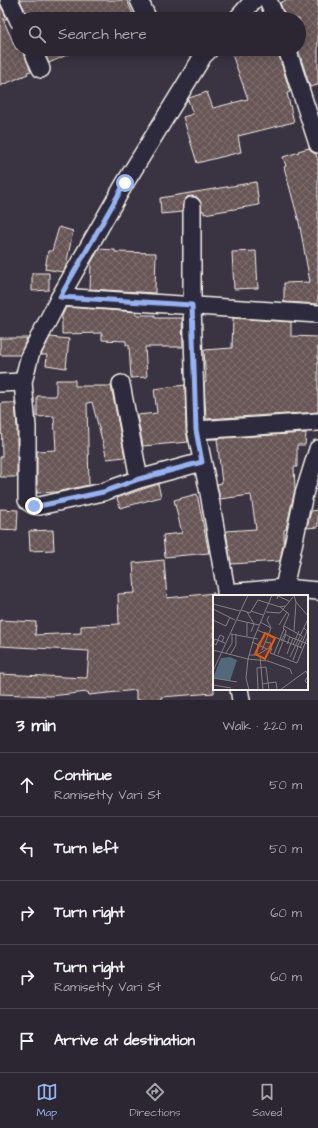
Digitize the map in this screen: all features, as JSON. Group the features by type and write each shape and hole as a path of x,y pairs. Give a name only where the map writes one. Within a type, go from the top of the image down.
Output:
{"street":[{"path":"10,0 15,12"},
{"path":"243,12 254,0"},
{"path":"268,0 273,12"},
{"path":"35,56 41,69"},
{"path":"202,462 139,479 103,492 39,506 30,504 27,500 27,427 23,382 30,355 60,297 125,183 203,56"},
{"path":"289,56 318,144"},
{"path":"192,206 192,305 196,430 209,493 226,595 318,591"},
{"path":"60,297 318,314"},
{"path":"0,383 23,382"},
{"path":"121,384 139,479"},
{"path":"196,430 318,422"},
{"path":"283,592 304,494 318,449"},
{"path":"239,690 241,700"}],"building":[{"path":"20,0 127,0 132,12 26,12"},
{"path":"286,0 318,0 318,85 310,87 300,56 306,56 306,12 283,12 280,3"},
{"path":"0,4 7,19 3,19 12,40 12,56 25,56 31,71 27,72 28,74 0,86"},
{"path":"46,56 64,56 49,63"},
{"path":"233,56 279,56 290,92 287,93 294,122 238,136 241,152 197,163 183,117 193,114 188,100 189,98 207,92 213,108 248,99"},
{"path":"309,148 316,154 318,160 318,304 284,302 284,283 310,282 299,222 284,167 286,166 283,157"},
{"path":"256,182 259,205 204,214 200,201 197,197 192,196 187,197 184,201 182,212 161,214 160,198"},
{"path":"59,227 73,231 66,266 63,272 45,269 48,251 52,251"},
{"path":"99,249 115,250 115,252 156,253 155,293 90,289 91,263"},
{"path":"256,251 258,288 234,289 232,252"},
{"path":"32,273 49,273 49,290 32,291"},
{"path":"66,307 136,312 136,315 155,315 155,318 182,318 183,347 145,347 147,377 131,378 129,345 126,345 126,341 102,340 102,333 62,334 62,316"},
{"path":"233,318 291,322 291,336 318,337 318,412 206,419 204,350 232,348"},
{"path":"50,337 69,339 66,368 46,365 47,355 41,355"},
{"path":"0,338 27,338 20,355 0,355"},
{"path":"56,380 75,380 75,386 111,386 125,457 107,459 92,402 87,403 89,485 56,492 37,493 37,451 56,450 54,416 37,417 37,396 56,396"},
{"path":"185,385 186,430 188,442 143,446 137,415 157,413 154,389"},
{"path":"1,403 15,403 17,427 17,477 0,477 0,457 2,457"},
{"path":"306,433 305,445 297,445 297,467 294,467 295,489 286,529 284,530 280,561 231,564 226,531 256,529 251,495 220,499 217,484 222,483 217,439 208,439"},
{"path":"158,484 161,497 120,508 117,498"},
{"path":"197,494 209,553 165,557 163,535 182,533 174,500"},
{"path":"0,509 18,510 17,530 0,529"},
{"path":"318,510 318,527 307,528 311,511"},
{"path":"53,530 54,550 30,551 29,531"},
{"path":"164,560 167,598 214,593 214,693 161,697 161,700 136,700 136,690 89,695 88,692 50,696 0,694 0,674 87,678 89,651 0,646 0,620 36,622 35,635 81,633 81,626 119,624 118,594 135,593 133,563"}],"route":[{"path":"34,506 103,492 139,479 202,462 203,458 196,430 192,305 60,297 125,183"}]}
